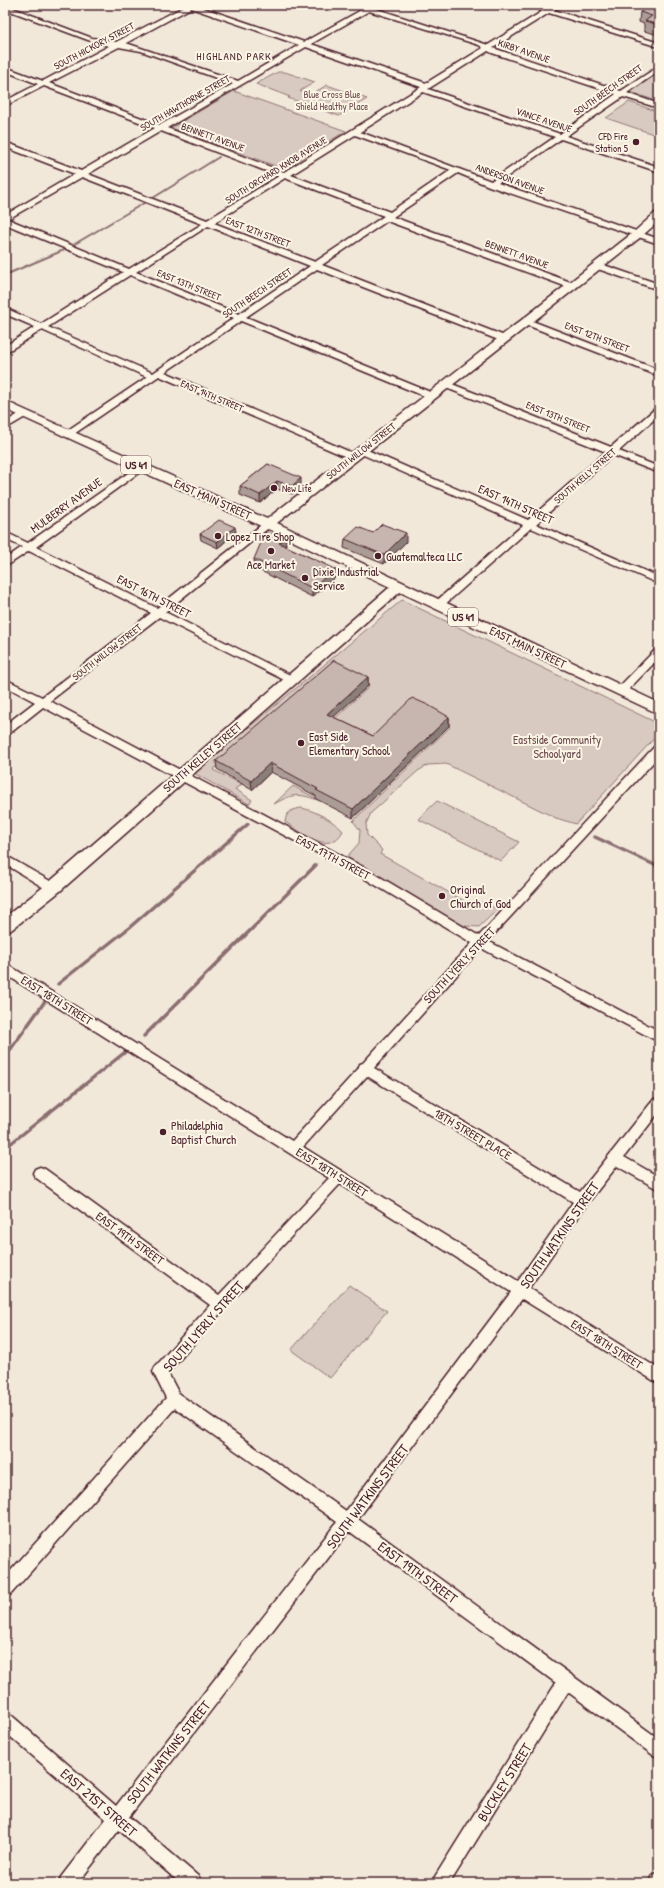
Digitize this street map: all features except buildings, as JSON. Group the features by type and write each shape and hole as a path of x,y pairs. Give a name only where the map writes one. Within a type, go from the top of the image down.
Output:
{"main road":[{"name":"SOUTH WILLOW STREET","path":"268,524 448,385 638,234 659,215"},
{"name":"EAST MAIN STREET","path":"5,405 268,524 659,709"},
{"name":"SOUTH KELLEY STREET","path":"5,926 53,888 399,586"}],"street":[{"name":"VANCE AVENUE","path":"179,5 190,6 305,44 425,88 659,170"},
{"name":"KIRBY AVENUE","path":"360,5 372,6 488,48 494,52 659,106"},
{"path":"531,5 659,45"},
{"name":"SOUTH ORCHARD KNOB AVENUE","path":"5,350 557,5"},
{"name":"SOUTH HICKORY STREET","path":"5,104 190,6"},
{"name":"SOUTH HAWTHORNE STREET","path":"5,218 372,6"},
{"path":"6,7 90,39 118,45 121,48 235,85"},
{"name":"SOUTH BEECH STREET","path":"492,184 659,68"},
{"name":"BENNETT AVENUE","path":"5,70 573,286"},
{"name":"ANDERSON AVENUE","path":"354,132 492,184 659,242"},
{"name":"EAST 12TH STREET","path":"5,144 504,339"},
{"name":"SOUTH BEECH STREET","path":"68,434 457,170"},
{"name":"EAST 13TH STREET","path":"5,221 432,396"},
{"path":"598,266 659,287"},
{"name":"EAST 14TH STREET","path":"5,311 42,328 156,375 358,454 530,524 659,581"},
{"name":"EAST 12TH STREET","path":"526,322 659,373"},
{"name":"EAST 13TH STREET","path":"448,385 613,450 659,470"},
{"name":"SOUTH KELLY STREET","path":"438,605 659,410"},
{"path":"5,426 24,414"},
{"name":"MULBERRY AVENUE","path":"5,564 141,467"},
{"name":"SOUTH WILLOW STREET","path":"5,731 268,524"},
{"name":"EAST 16TH STREET","path":"5,535 292,680"},
{"path":"621,691 659,652"},
{"name":"EAST 17TH STREET","path":"5,682 361,871 480,942 659,1036"},
{"name":"SOUTH LYERLY STREET","path":"294,1148 364,1068 659,749"},
{"path":"5,859 53,888"},
{"name":"EAST 18TH STREET","path":"5,968 659,1377"},
{"name":"18TH STREET PLACE","path":"364,1068 582,1200"},
{"name":"SOUTH WATKINS STREET","path":"67,1883 348,1521 520,1290 582,1200 659,1103"},
{"path":"615,1158 659,1184"},
{"name":"EAST 19TH STREET","path":"40,1173 220,1304"},
{"name":"SOUTH LYERLY STREET","path":"174,1399 160,1372 220,1304 339,1176"},
{"path":"5,1589 174,1399"},
{"name":"EAST 19TH STREET","path":"174,1399 348,1521 659,1748"},
{"name":"BUCKLEY STREET","path":"440,1883 567,1680"},
{"name":"EAST 21ST STREET","path":"5,1721 193,1883"}],"green space":[{"name":"Blue Cross Blue Shield Healthy Place","path":"278,72 285,72 315,82 300,91 310,95 327,85 367,99 339,116 288,98 290,97 256,84"},
{"path":"659,72 659,102 631,92 632,91"},
{"path":"234,91 346,131 284,169 171,128"},
{"path":"629,102 659,112 659,136 606,118"},
{"name":"Eastside Community Schoolyard","path":"402,600 659,724 659,733 576,824 556,818 446,764 428,765 418,771 371,813 366,824 367,835 382,850 380,854 475,907 480,902 487,903 497,910 479,927 464,926 345,859 359,843 360,830 353,821 450,727 438,718 365,750 322,730 369,687 359,679 223,760 213,770 242,784 235,789 252,800 249,804 194,773"},
{"path":"293,786 321,801 298,795 288,797 274,804"},
{"path":"437,801 519,842 501,861 418,819"},
{"path":"301,808 324,816 343,831 337,838 330,842 315,840 307,836 285,822 288,813 295,809"},
{"path":"349,1285 387,1311 330,1378 291,1350"}],"waterway":[{"path":"153,198 219,157"},
{"path":"73,245 144,203"},
{"path":"5,275 64,250"},
{"path":"58,984 130,927 248,824"},
{"path":"595,837 659,867"},
{"path":"144,1036 316,865"},
{"path":"5,1057 48,997"},
{"path":"5,1148 129,1049"}],"place":[{"name":"CFD Fire Station 5","path":"636,142"},
{"name":"New Life","path":"274,488"},
{"name":"Lopez Tire Shop","path":"218,536"},
{"name":"Ace Market","path":"271,551"},
{"name":"Guatemalteca LLC","path":"378,556"},
{"name":"Dixie Industrial Service","path":"305,578"},
{"name":"East Side Elementary School","path":"301,743"},
{"name":"Original Church of God","path":"442,896"},
{"name":"Philadelphia Baptist Church","path":"163,1132"}],"district":[{"name":"HIGHLAND PARK","path":"234,56"}]}
